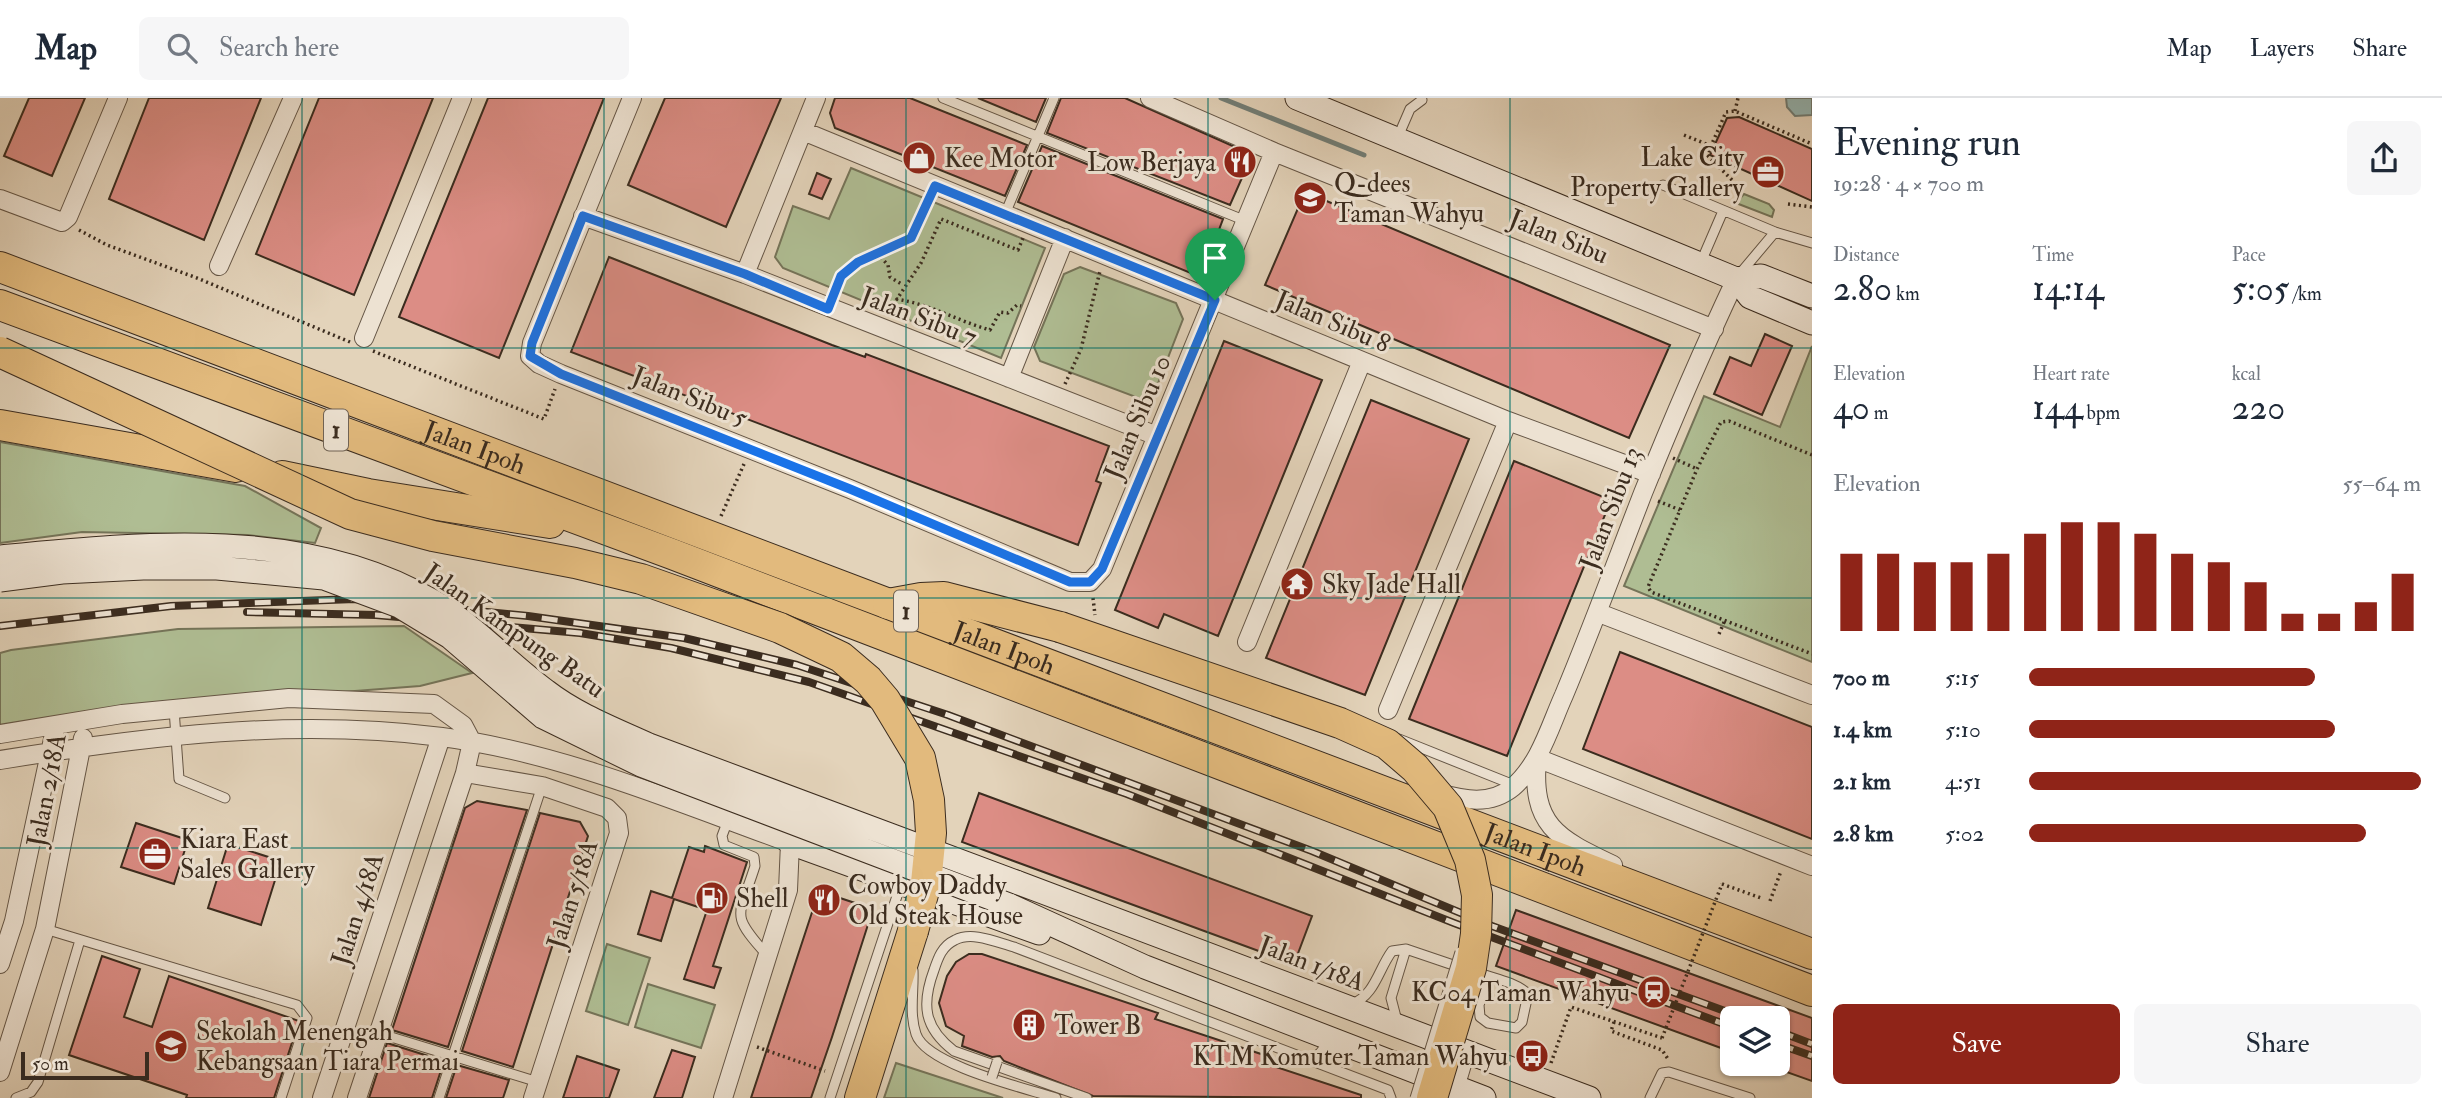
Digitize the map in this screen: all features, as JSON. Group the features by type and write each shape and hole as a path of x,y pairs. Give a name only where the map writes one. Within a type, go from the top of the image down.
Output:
{"highway":[{"name":"Jalan Ipoh","path":"0,267 1812,954"},
{"name":"Jalan Ipoh","path":"0,305 623,535 1812,991"},
{"path":"0,352 350,514 433,536 575,563 641,579 780,628 841,657 868,680 885,700 920,758 929,800 931,833 926,883 860,1098"},
{"path":"0,425 160,452 368,494 623,535"},
{"path":"888,604 921,597 944,597 1060,627 1340,723 1387,744 1415,768 1448,807 1462,836 1477,895 1476,934 1471,968 1440,1092"}],"street":[{"path":"0,199 62,222 68,217 118,98"},
{"path":"210,267 293,98"},
{"path":"366,345 462,98"},
{"name":"Jalan Sibu 5","path":"632,98 532,343 530,356 561,374 751,449 1070,582 1090,582"},
{"path":"745,274 816,98"},
{"name":"Jalan Sibu","path":"1150,98 1274,152 1714,329"},
{"name":"Jalan Sibu","path":"1297,98 1736,279 1760,276 1812,296"},
{"name":"Jalan Sibu 8","path":"803,131 1508,421 1651,474"},
{"name":"Jalan Sibu 10","path":"1090,582 1102,569 1274,152"},
{"name":"Jalan Sibu 7","path":"583,216 745,274 828,309 1157,436"},
{"path":"1009,378 1065,238"},
{"name":"Jalan Sibu","path":"1736,279 1750,298 1812,323"},
{"name":"Jalan Sibu 13","path":"1266,745 1464,800 1493,797 1514,786 1537,758 1599,613 1660,452 1736,279"},
{"path":"1247,642 1362,361"},
{"path":"1388,710 1508,421"},
{"name":"Jalan Kampung Batu","path":"0,557 158,544 292,552 360,566 397,581 466,623 547,692 593,720 649,744 1016,882"},
{"name":"Jalan Kampung Batu","path":"0,580 62,572 144,568 217,568 324,578 399,606 450,637 543,717 583,738 1013,926"},
{"path":"1599,613 1812,695"},
{"path":"0,734 174,709 289,698 434,705 463,725 472,743 465,774 357,1098"},
{"name":"Jalan 2/18A","path":"0,1072 45,929 86,720"},
{"name":"Jalan 2/18A","path":"0,964 14,921 56,725"},
{"path":"0,760 176,734 288,727 441,737 472,743 596,772 1013,926 1145,967 1330,1039 1440,1092 1484,1098"},
{"name":"Jalan 4/18A","path":"322,1098 441,737"},
{"path":"1537,758 1812,866"},
{"name":"Jalan Sibu 13","path":"1537,758 1534,788 1538,807 1548,824 1568,841 1598,858 1685,899 1724,922"},
{"name":"Jalan 5/18A","path":"465,774 542,786 607,808 617,818 619,833 536,1090"},
{"path":"723,1098 788,890 790,843"},
{"name":"Jalan 1/18A","path":"1016,882 1589,1098"},
{"path":"347,1023 378,1033"},
{"path":"1440,1092 1466,1051"}],"lane":[{"path":"943,98 1246,221"},
{"path":"1005,214 1054,98"},
{"path":"1396,139 1410,109 1422,100"},
{"path":"1663,185 1775,232 1812,243"},
{"path":"1700,264 1723,211"},
{"path":"1736,279 1775,232"},
{"path":"174,709 179,779 225,799"},
{"path":"1380,731 1514,786"},
{"path":"439,1098 542,786"},
{"path":"728,820 722,836 724,845 748,852 754,857 755,866 739,919 742,928 767,956"},
{"path":"830,1098 901,884"},
{"path":"1465,934 1477,895"},
{"path":"1087,1098 954,1051 938,1038 927,1013 926,991 940,952 955,940 1013,926 1308,1062 1388,1090 1391,1098"},
{"path":"45,929 297,1005 307,1018 281,1098"},
{"path":"913,930 912,1013 916,1037 927,1049 951,1063 1056,1098"},
{"path":"16,1098 31,1092 38,1082 80,940"},
{"path":"1415,1098 1461,947"},
{"path":"1347,1006 1361,1001 1371,992 1381,965 1392,951 1406,949 1489,977 1523,989 1528,995 1522,1022 1516,1028 1488,1023 1480,1017 1479,1006 1489,977"},
{"path":"1399,1026 1391,998 1406,949"},
{"path":"378,1033 453,1056 536,1090"},
{"path":"1308,1062 1320,1054 1330,1039"},
{"path":"992,1077 997,1062"},
{"path":"1650,1098 1657,1079 1662,1073 1669,1072 1750,1098"}],"path":[{"path":"1735,111 1738,98"},
{"path":"1732,180 1707,155 1726,112 1735,111 1812,144"},
{"path":"1684,135 1711,146"},
{"path":"828,309 841,276 858,262 911,238 935,186"},
{"path":"1788,204 1812,207"},
{"path":"878,328 921,263 941,219 1018,250 1029,223"},
{"path":"62,222 107,245 366,345 544,419 561,374"},
{"path":"877,253 888,265 890,277 904,285"},
{"path":"1058,398 1081,349 1104,256"},
{"path":"197,278 210,267"},
{"path":"896,299 925,304 954,320 990,330 1000,312 1008,313 1017,305 1036,310"},
{"path":"1812,455 1729,421 1721,422 1697,469 1648,587 1651,592 1812,654"},
{"path":"721,516 751,449"},
{"path":"1660,452 1697,469"},
{"path":"1643,495 1681,510"},
{"path":"1719,634 1725,620"},
{"path":"1770,901 1779,878"},
{"path":"1545,1081 1571,1007 1662,1038 1721,884 1762,898"},
{"path":"1614,1022 1611,1031 1662,1050 1669,1061 1669,1072"},
{"path":"741,1041 838,1075"}],"green space":[{"path":"851,168 1045,248 1001,358 783,268 775,257 793,206 829,219"},
{"path":"1744,194 1769,204 1774,210 1772,217 1736,203"},
{"path":"1080,267 1176,303 1183,319 1155,391 1141,399 1040,361 1034,347 1064,274"},
{"path":"1812,346 1812,662 1624,586 1704,396 1780,427"},
{"path":"0,442 245,486 321,528 315,543 248,535 82,532 0,543"},
{"path":"404,626 472,673 420,686 106,710 0,727 0,653 11,650 178,629"},
{"path":"607,944 650,958 628,1025 586,1011"},
{"path":"648,984 715,1005 701,1048 635,1027"},
{"path":"896,1063 1003,1098 884,1098"}],"water":[{"path":"1786,98 1812,98 1812,115 1795,116 1787,107"}],"building":[{"path":"29,98 85,98 52,176 4,156"},
{"path":"149,98 261,98 204,240 109,199"},
{"path":"319,98 433,98 354,295 256,254"},
{"path":"488,98 604,98 499,358 399,317"},
{"path":"665,98 781,98 726,227 628,185"},
{"path":"835,98 910,98 1027,145 1005,196 835,128 830,113"},
{"path":"978,98 1046,98 1036,122"},
{"path":"1061,98 1125,98 1244,151 1249,162 1230,205 1047,133"},
{"path":"1739,117 1812,149 1812,201 1710,155 1727,118"},
{"path":"1042,146 1223,219 1205,267 1193,274 1018,202"},
{"path":"817,173 831,179 822,199 809,194"},
{"path":"1305,192 1670,345 1629,438 1265,285"},
{"path":"609,257 832,345 865,357 866,354 1109,446 1096,481 1101,483 1078,545 571,352"},
{"path":"1765,334 1792,346 1762,415 1714,394 1730,357 1751,366"},
{"path":"1224,341 1322,380 1218,636 1164,614 1158,628 1115,610"},
{"path":"1371,400 1469,439 1365,695 1266,658"},
{"path":"1514,461 1611,500 1507,756 1409,719"},
{"path":"1620,652 1812,727 1812,839 1583,749"},
{"path":"979,793 1312,916 1294,964 962,842"},
{"path":"477,801 527,810 448,1047 392,1030 465,808"},
{"path":"540,813 580,822 588,836 513,1067 462,1051"},
{"name":"Kiara East Sales Gallery","path":"136,823 188,840 174,884 121,867"},
{"path":"228,844 281,861 261,925 208,908"},
{"path":"705,846 747,862 713,966 721,968 714,988 684,979 707,910 674,899 661,941 638,934 651,891 672,898 689,847 704,852"},
{"path":"819,891 873,909 832,1037 811,1098 751,1098"},
{"name":"KC04 Taman Wahyu","path":"1516,910 1779,1006 1720,1006 1720,1048 1496,966"},
{"path":"969,954 982,954 1158,1013 1155,1019 1273,1058 1270,1065 1361,1095 1361,1098 1093,1096 1004,1061 1000,1056 992,1057 962,1046 964,1036 946,1026 939,1003 947,976 956,962"},
{"path":"102,956 140,969 124,1017 152,1027 169,976 299,1021 274,1098 186,1098 187,1095 69,1055"},
{"name":"KC04 Taman Wahyu","path":"1790,1010 1812,1018 1812,1081 1790,1073"},
{"path":"387,1043 444,1061 432,1098 369,1098"},
{"path":"672,1050 695,1057 682,1098 654,1098"},
{"path":"577,1056 619,1070 609,1098 563,1098"},
{"path":"457,1065 509,1080 503,1098 446,1098"}],"waterway":[{"path":"1221,98 1364,155"}],"railway":[{"path":"0,626 171,606 355,599 528,616 684,638 797,665 948,715 1312,851 1492,926 1720,1009"},
{"path":"247,612 376,615 580,633 671,648 809,682 1127,794 1454,923 1720,1023"},
{"path":"1790,1036 1812,1044"},
{"path":"1790,1048 1812,1056"}],"place":[{"name":"Kee Motor","path":"919,158"},
{"name":"Low Berjaya","path":"1240,162"},
{"name":"Lake City Property Gallery","path":"1768,172"},
{"name":"Q-dees Taman Wahyu","path":"1310,198"},
{"name":"Sky Jade Hall","path":"1297,584"},
{"name":"Kiara East Sales Gallery","path":"155,854"},
{"name":"Shell","path":"712,898"},
{"name":"Cowboy Daddy Old Steak House","path":"824,900"},
{"name":"KC04 Taman Wahyu","path":"1654,992"},
{"name":"Tower B","path":"1029,1025"},
{"name":"Sekolah Menengah Kebangsaan Tiara Permai","path":"171,1046"},
{"name":"KTM Komuter Taman Wahyu","path":"1532,1056"}],"route":[{"path":"935,186 1215,300 1102,569 1090,582 1070,582 850,489 561,374 539,364 530,356 532,343 583,216 745,274 828,309 841,276 858,262 911,238 935,186"}]}
